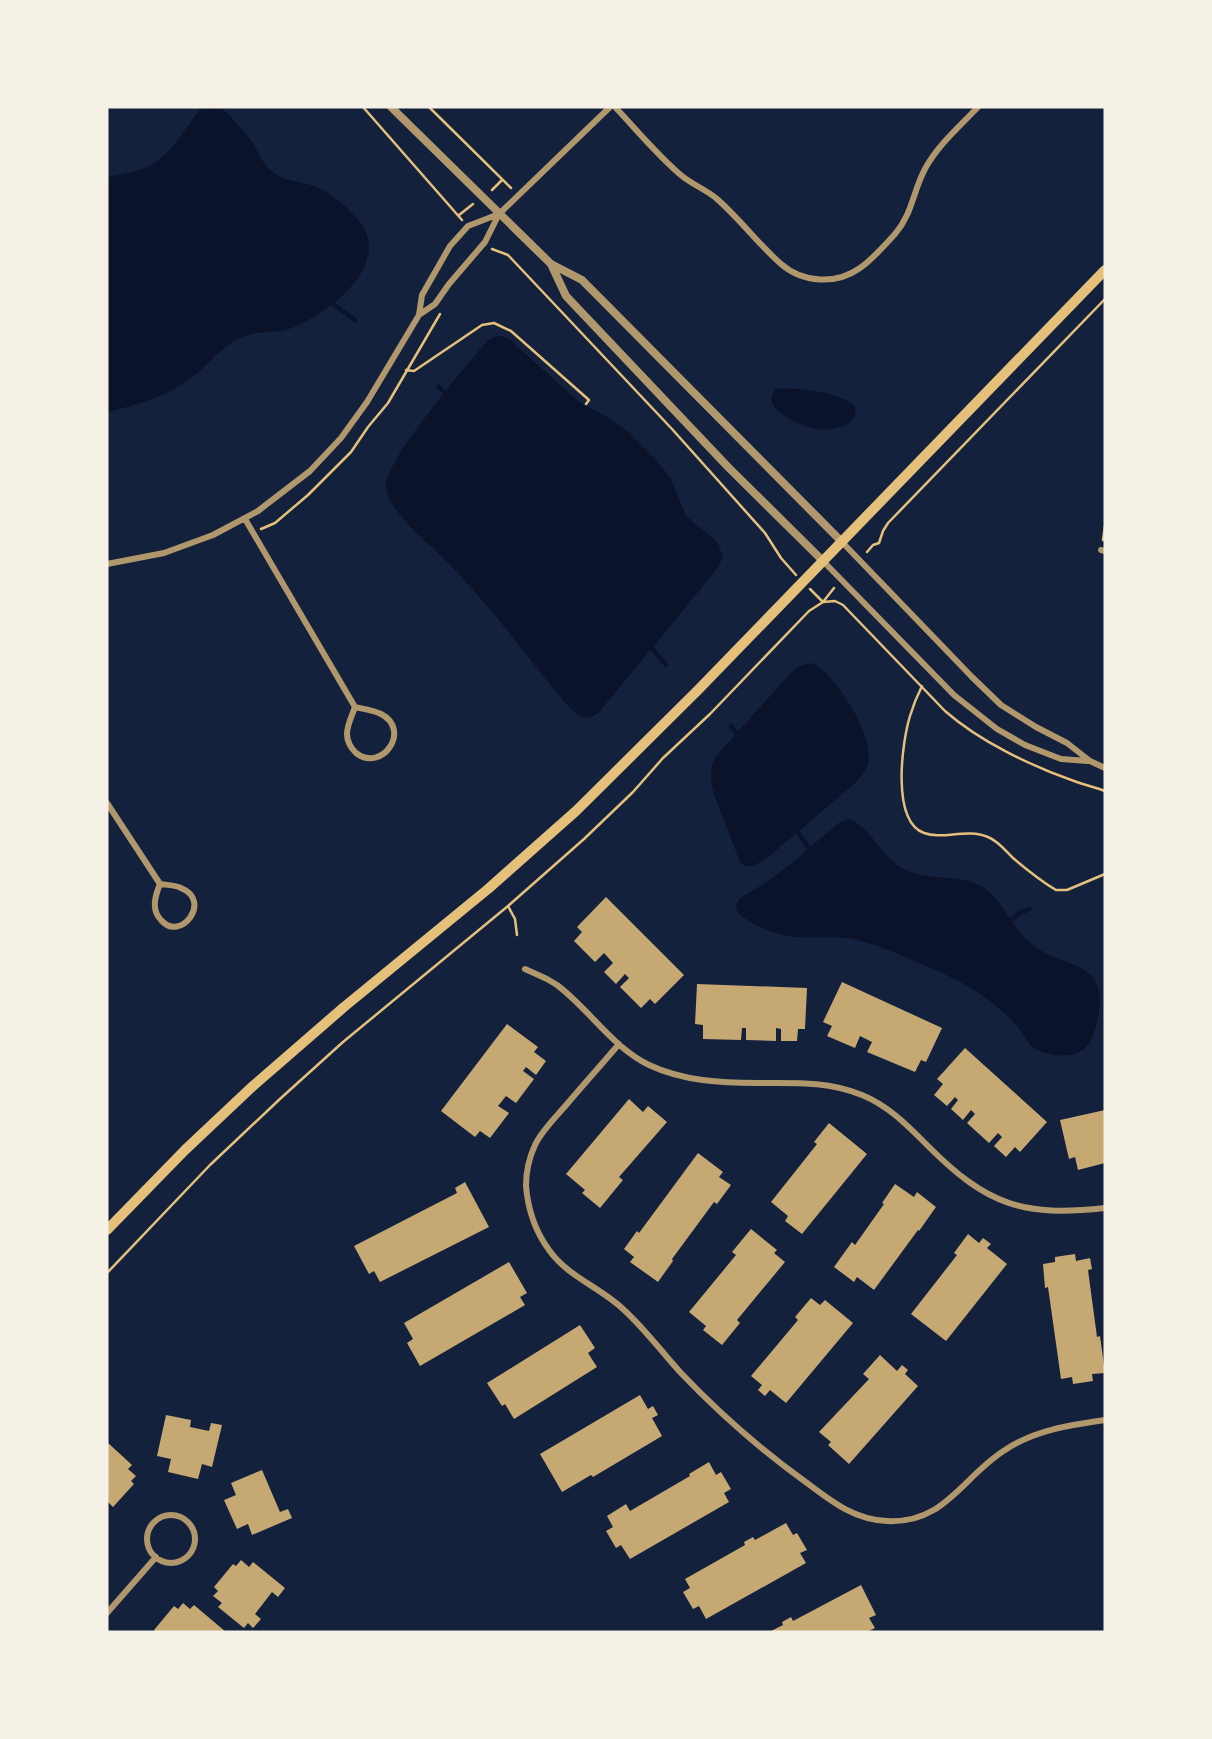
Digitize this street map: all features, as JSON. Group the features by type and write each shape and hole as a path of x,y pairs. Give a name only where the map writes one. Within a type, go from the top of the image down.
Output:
{"main road":[{"path":"107,1230 253,1086 488,889 576,811 698,690 1105,270"}],"street":[{"path":"391,107 551,264 582,280 1002,705 1105,768"},
{"path":"419,315 435,304 485,242 499,214 612,107 677,172 716,198 782,265 799,275 823,280 858,270 896,233 910,211 923,172 932,158 978,107"},
{"path":"107,564 175,550 213,536 273,501 310,471 335,445 367,402 419,315 422,295 454,241 468,226 499,214"},
{"path":"551,264 566,296 728,467 842,579 954,695 997,729 1026,745 1061,760 1090,761"},
{"path":"245,519 355,707 376,712 390,722 394,738 391,747 384,754 366,757 352,748 347,732 355,707"},
{"path":"107,803 160,884 181,888 191,896 195,907 187,922 171,927 162,922 155,909 160,884"},
{"path":"525,969 547,978 562,989 619,1044 645,1063 662,1071 687,1078 740,1083 814,1083 836,1086 866,1096 888,1109 964,1179 993,1197 1042,1210 1105,1208"},
{"path":"619,1044 553,1120 535,1145 526,1181 528,1201 536,1229 549,1251 565,1267 617,1303 726,1418 798,1477 839,1506 862,1518 909,1520 944,1504 981,1467 1012,1445 1053,1429 1105,1420"},
{"path":"166,1515 179,1516 191,1527 194,1535 194,1544 188,1555 173,1562 164,1562 156,1557 149,1548 148,1531 158,1518 166,1515"},
{"path":"107,1612 156,1557"}],"path":[{"path":"363,107 458,216"},
{"path":"429,107 502,180"},
{"path":"493,250 508,255 645,400 765,533 784,563"},
{"path":"860,559 873,545 879,543 883,531 896,515 1105,299"},
{"path":"406,370 414,371 482,325 494,323 517,335 589,400 586,404"},
{"path":"398,384 403,387"},
{"path":"1103,551 1105,526"},
{"path":"107,1273 184,1191 262,1115 343,1042 508,906 634,792 663,758 809,611 823,602 842,579"},
{"path":"922,686 910,714 902,766 904,804 908,817 918,830 929,834 968,833 988,837 1056,890 1067,890 1105,874"},
{"path":"508,906 515,919 517,935"}],"water":[{"path":"202,107 221,107 247,135 263,162 274,173 319,188 349,210 366,231 369,249 365,266 341,297 308,320 286,330 251,334 238,339 175,389 142,403 107,412 107,177 140,170 154,163 170,149"},
{"path":"496,336 510,340 579,402 625,429 671,479 686,516 714,539 723,558 713,574 600,711 591,717 577,714 565,703 471,588 406,522 388,494 386,485 399,454 487,341"},
{"path":"776,389 805,390 847,400 854,405 855,416 848,424 836,428 823,430 808,427 791,420 776,409 772,396"},
{"path":"811,663 823,670 833,681 854,712 867,744 867,767 852,786 767,858 754,866 744,866 739,860 714,794 711,779 713,763 717,755 788,676 799,666"},
{"path":"848,819 863,828 894,863 902,868 922,875 974,882 983,887 995,898 1027,940 1056,958 1082,968 1092,976 1098,987 1100,1003 1095,1030 1087,1046 1070,1055 1043,1052 1032,1046 1015,1023 992,1003 945,974 889,950 857,940 778,934 754,924 738,912 735,907 739,899 791,864 837,824"}],"building":[{"path":"606,897 684,975 655,1004 650,999 641,1008 620,987 629,978 625,974 616,984 604,972 613,963 604,953 595,962 574,941 582,932 577,927"},
{"path":"842,982 942,1028 926,1062 921,1060 915,1072 867,1052 872,1042 860,1036 855,1048 827,1036 832,1026 823,1022"},
{"path":"697,984 807,988 805,1029 798,1029 797,1041 781,1041 781,1029 776,1028 776,1041 746,1040 746,1028 742,1028 741,1040 703,1039 703,1025 695,1024"},
{"path":"507,1024 538,1047 534,1052 546,1061 536,1075 526,1067 523,1071 534,1079 516,1103 506,1096 498,1106 509,1113 490,1138 480,1131 475,1137 441,1111"},
{"path":"965,1048 1047,1122 1020,1152 1015,1147 1006,1157 994,1146 1002,1137 998,1133 989,1143 967,1123 975,1114 971,1110 963,1120 951,1109 958,1100 955,1097 947,1106 934,1095 943,1084 937,1079"},
{"path":"629,1099 643,1112 648,1106 667,1122 619,1177 623,1180 600,1208 582,1193 585,1190 566,1174"},
{"path":"1105,1110 1105,1163 1078,1170 1075,1157 1069,1159 1060,1120"},
{"path":"829,1123 867,1154 802,1234 785,1221 788,1216 771,1202 817,1144 814,1142"},
{"path":"698,1153 723,1172 719,1177 731,1185 717,1204 714,1202 658,1282 630,1262 634,1257 624,1249 637,1231 639,1233"},
{"path":"465,1182 489,1227 380,1282 374,1271 369,1274 354,1246 457,1193 455,1188"},
{"path":"895,1184 914,1197 917,1192 936,1207 874,1290 857,1277 854,1282 834,1267 852,1242 855,1245"},
{"path":"751,1229 777,1250 774,1253 785,1262 737,1320 740,1323 722,1345 703,1330 706,1326 689,1312 736,1255 732,1252"},
{"path":"968,1234 979,1243 983,1238 991,1244 987,1248 1007,1264 946,1341 911,1314 957,1255 954,1253"},
{"path":"1075,1254 1076,1261 1090,1258 1092,1269 1088,1270 1105,1373 1092,1374 1093,1381 1073,1384 1072,1377 1061,1379 1043,1264 1055,1262 1055,1257"},
{"path":"509,1262 527,1293 520,1297 525,1305 420,1366 407,1343 413,1339 404,1323"},
{"path":"811,1298 820,1305 825,1300 853,1323 786,1403 770,1390 765,1396 758,1390 762,1385 751,1376 798,1320 795,1317"},
{"path":"580,1325 595,1348 588,1353 597,1367 514,1419 487,1383"},
{"path":"880,1355 897,1371 902,1365 908,1370 905,1374 918,1386 849,1464 828,1445 831,1442 819,1432 869,1379 863,1374"},
{"path":"640,1395 648,1409 653,1406 658,1415 652,1418 662,1436 562,1492 540,1454"},
{"path":"166,1415 191,1420 190,1427 209,1431 211,1423 222,1425 212,1467 202,1464 198,1479 168,1472 171,1459 157,1456"},
{"path":"107,1442 132,1465 128,1469 136,1476 131,1481 134,1484 113,1507 107,1501"},
{"path":"709,1462 716,1475 721,1472 731,1489 724,1493 729,1502 630,1559 621,1545 616,1548 606,1531 613,1527 607,1516 626,1504 630,1511"},
{"path":"262,1470 280,1512 288,1509 292,1518 252,1535 248,1524 237,1529 224,1500 236,1495 231,1483"},
{"path":"786,1523 793,1535 797,1533 807,1550 800,1553 806,1563 706,1619 699,1606 693,1609 683,1592 690,1588 685,1579 745,1545 744,1542 753,1537 755,1540"},
{"path":"241,1560 249,1567 253,1562 285,1588 278,1597 272,1592 255,1614 261,1619 253,1628 248,1623 244,1628 218,1607 222,1603 213,1596 218,1591 214,1587 233,1564 236,1566"},
{"path":"861,1585 876,1615 869,1618 875,1628 867,1632 769,1632 783,1625 782,1622 791,1617 793,1621"},
{"path":"183,1603 190,1609 194,1605 226,1632 154,1630 174,1606 178,1609"}],"waterway":[{"path":"333,304 355,320"},
{"path":"439,387 447,395"},
{"path":"648,644 666,665"},
{"path":"731,726 739,736"},
{"path":"796,830 811,851"},
{"path":"1007,923 1021,912 1030,909"}]}
